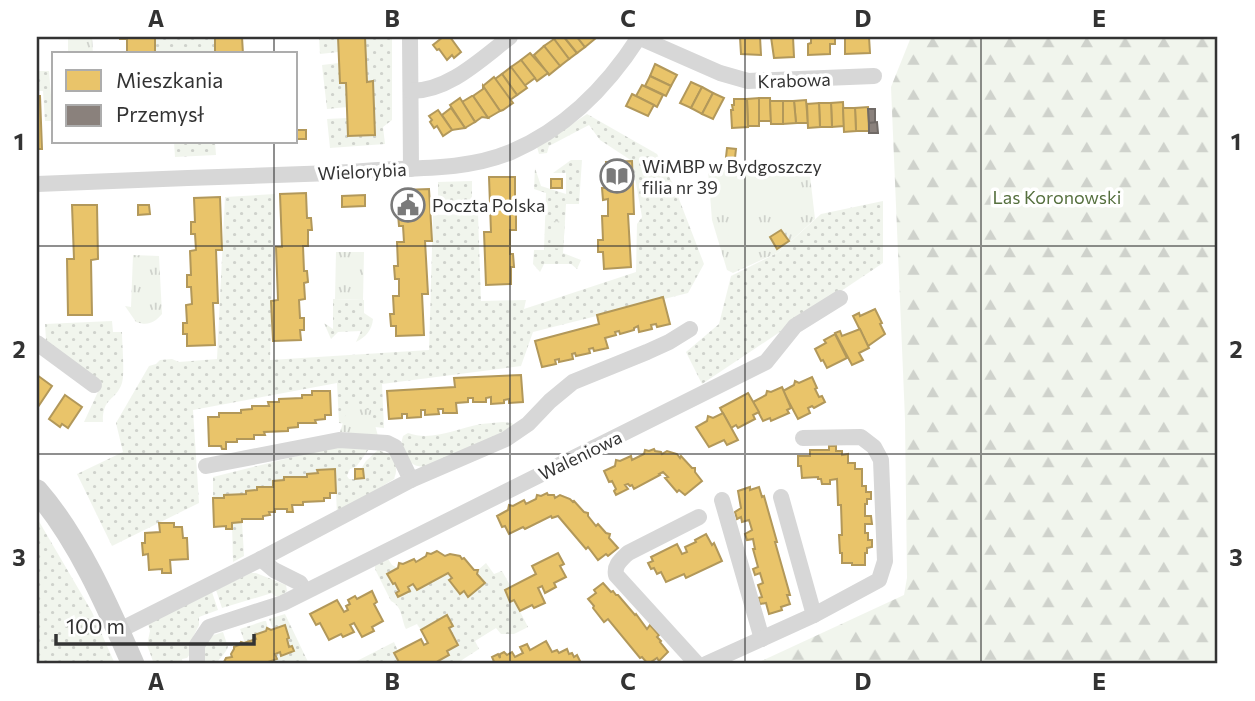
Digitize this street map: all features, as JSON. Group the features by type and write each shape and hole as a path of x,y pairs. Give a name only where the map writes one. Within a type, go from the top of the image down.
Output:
{"main road":[{"path":"37,491 50,506 83,562 133,664"}],"street":[{"path":"410,37 411,169"},
{"path":"411,91 425,90 450,80 510,37"},
{"name":"Krabowa","path":"638,37 720,74 748,81 874,76"},
{"name":"Wielorybia","path":"37,184 411,169 479,162 530,143 566,120 613,74 638,37"},
{"name":"Waleniowa","path":"197,664 197,645 209,627 283,603 766,362 795,326 840,298"},
{"path":"118,631 411,480 506,439 528,424 573,382 647,352 690,329"},
{"path":"39,342 94,385"},
{"path":"706,664 814,615 879,580 885,561 881,460 874,447 861,437 803,438"},
{"path":"206,466 321,442 339,440 387,443 396,447 411,480"},
{"path":"781,497 814,615"},
{"path":"722,500 762,639"},
{"path":"696,664 615,571 628,553 699,517"},
{"path":"261,559 274,570 300,583 305,592"}],"green space":[{"path":"68,37 92,37 93,52 68,52"},
{"path":"156,37 216,37 216,52 156,52"},
{"path":"319,37 338,37 338,52 320,54"},
{"path":"365,37 392,37 392,120 383,127 385,144 330,148 327,119 347,118 348,136 375,135 372,81 367,82"},
{"name":"Las Koronowski","path":"911,37 1218,37 1218,664 755,664 904,595 907,578 905,419 891,87"},
{"path":"339,63 340,83 346,83 347,107 327,109 322,65"},
{"path":"37,71 49,71 52,121 45,121 43,91 37,91"},
{"path":"587,114 657,154 674,186 704,264 688,293 533,332 521,366 382,384 384,428 339,423 337,383 193,410 199,503 112,546 77,474 123,452 116,423 149,366 160,360 172,359 179,362 217,359 225,197 275,194 270,360 429,350 433,215 478,214 481,301 526,300 524,309 636,272 637,224 642,217 632,161 600,140 589,125 549,146 547,153 539,154 537,147"},
{"path":"174,144 215,144 216,155 175,157"},
{"path":"571,160 582,160 579,204 566,204 563,253 581,260 577,269 571,264 544,264 540,272 533,264 534,250 544,250 546,193 534,189 535,168 541,186 566,194 566,173 553,173"},
{"path":"809,167 815,219 779,252 733,273 727,270 712,220 708,170"},
{"path":"801,174 802,213 720,215 719,176"},
{"path":"472,181 472,203 438,204 438,182"},
{"path":"883,201 883,263 702,384 686,352 719,324 731,276 779,252 821,214"},
{"path":"552,221 565,222 563,249 550,248"},
{"path":"729,224 767,226 766,251 727,249"},
{"path":"336,252 364,252 363,300 335,299"},
{"path":"133,255 159,256 162,314 150,323 136,322 125,306 131,307"},
{"path":"333,299 364,300 364,313 373,319 370,330 363,338 356,342 361,331 338,332 331,339 324,323 333,329"},
{"path":"112,321 113,332 122,332 122,383 107,403 103,422 84,422 102,383 49,347 45,324"},
{"path":"348,407 371,410 378,436 340,432"},
{"path":"503,422 513,425 510,429 426,467 412,463 401,444 403,436 408,433 435,435 481,424"},
{"path":"337,446 369,449 356,467 350,469 347,476 349,479 355,479 355,469 361,469 378,450 391,455 396,467 394,479 337,514 335,469 318,470 318,473 307,474 307,477 285,477 284,480 274,481 273,487 257,487 257,490 246,491 246,494 213,498 213,477"},
{"path":"37,518 92,612 115,664 37,664 37,619 40,615 37,605"},
{"path":"242,522 244,556 233,562 232,523"},
{"path":"388,559 398,568 387,574 393,584 395,583 399,597 410,591 408,587 413,584 417,590 448,573 452,578 449,581 459,594 464,591 468,597 484,583 477,574 486,563 494,574 502,571 511,587 505,591 510,601 514,600 528,627 514,634 501,634 496,628 475,641 479,649 459,664 440,664 438,661 449,655 449,628 453,626 447,616 421,630 417,624 406,629 400,610 391,601 375,569 375,566"},
{"path":"251,573 286,585 287,591 281,597 272,593 222,608 216,590"},
{"path":"212,592 218,610 199,617 199,625 191,641 190,654 182,659 183,664 154,664 147,645 150,631 148,624"},
{"path":"285,614 309,664 262,664 276,659 275,654 280,652 281,655 289,647 285,626 273,629 269,619"},
{"path":"264,621 268,628 266,631 245,643 240,629"},
{"path":"223,632 227,649 216,664 205,664 203,648 211,636"},
{"path":"394,642 398,651 394,654 400,664 351,664"}],"building: Mieszkania":[{"path":"215,37 242,37 243,52 215,52"},
{"path":"338,37 365,37 367,82 373,81 375,135 348,136 346,83 340,83"},
{"path":"443,37 450,37 461,52 454,58 452,55 447,60 433,45"},
{"path":"564,37 577,53 569,59 554,39"},
{"path":"564,37 577,37 585,47 577,53"},
{"path":"577,37 595,37 596,38 585,47"},
{"path":"740,37 760,37 761,55 741,54"},
{"path":"771,37 793,37 794,57 774,58"},
{"path":"811,37 835,37 835,44 830,44 830,54 808,55"},
{"path":"845,37 869,37 870,53 845,54"},
{"path":"155,38 155,52 127,52 127,39 120,39"},
{"path":"554,39 569,59 560,66 544,46"},
{"path":"544,46 560,66 549,75 534,55"},
{"path":"530,53 548,73 537,81 521,60"},
{"path":"521,60 535,78 524,86 511,67"},
{"path":"655,64 677,75 671,86 650,76"},
{"path":"511,67 527,88 517,95 502,74"},
{"path":"502,74 517,95 510,100 495,79"},
{"path":"650,76 671,86 666,96 645,86"},
{"path":"494,77 513,103 500,111 483,86"},
{"path":"691,82 702,87 691,108 680,103"},
{"path":"642,85 663,95 657,107 636,96"},
{"path":"483,86 500,111 488,118 473,96 483,89"},
{"path":"702,87 713,93 702,114 691,108"},
{"path":"713,93 724,98 713,119 702,114"},
{"path":"632,94 654,105 648,116 626,106"},
{"path":"37,96 40,96 42,149 37,149"},
{"path":"473,96 488,118 482,117 475,122 462,102"},
{"path":"460,98 475,122 465,128 450,105"},
{"path":"759,98 759,126 748,126 747,99"},
{"path":"759,98 770,98 771,121 759,121"},
{"path":"734,99 747,99 748,127 732,128 731,110"},
{"path":"806,100 808,123 796,123 794,101"},
{"path":"770,101 783,101 783,124 771,124"},
{"path":"783,101 794,101 796,123 783,124"},
{"path":"843,102 844,126 832,127 831,103"},
{"path":"819,103 831,103 832,127 820,127"},
{"path":"819,103 820,127 808,128 807,104"},
{"path":"868,107 869,131 856,131 855,108"},
{"path":"451,108 465,128 452,130 442,115"},
{"path":"843,108 855,108 856,131 844,132"},
{"path":"438,110 452,130 443,136 437,126 434,128 430,122 432,120 429,116"},
{"path":"298,130 306,130 306,139 298,139"},
{"path":"727,148 736,149 735,158 726,157"},
{"path":"632,161 634,214 628,214 631,267 604,269 603,252 598,252 598,240 603,240 602,216 608,216 608,199 603,200 602,188 607,188 606,162"},
{"path":"489,177 515,177 515,199 518,199 519,213 516,213 516,230 510,230 510,254 513,254 514,267 511,267 511,284 486,285 484,232 491,232"},
{"path":"551,179 562,179 562,188 551,188"},
{"path":"429,189 432,241 425,241 428,294 422,294 424,335 396,336 396,326 391,326 390,314 394,314 393,296 399,296 399,279 395,279 394,266 398,266 397,242 404,242 403,226 399,226 398,214 403,213 402,190"},
{"path":"306,193 307,218 311,218 312,230 308,230 308,246 303,246 304,271 307,271 308,282 304,283 305,299 299,300 304,330 300,330 301,340 273,341 271,301 278,300 276,247 282,247 280,194"},
{"path":"365,195 365,206 342,207 342,196"},
{"path":"220,197 222,250 216,250 218,303 213,303 215,345 187,346 183,323 187,323 186,305 192,304 187,275 191,275 190,251 196,250 195,234 191,234 191,222 195,222 194,198"},
{"path":"72,205 97,205 98,259 91,260 92,315 68,315 67,259 74,259"},
{"path":"138,205 149,205 150,214 138,215"},
{"path":"781,230 789,241 777,249 770,237"},
{"path":"663,297 670,324 657,327 656,324 651,325 652,329 639,332 638,326 620,334 619,331 615,332 616,335 605,338 608,348 594,351 593,348 589,349 590,353 576,356 575,353 572,354 573,359 559,362 559,359 555,360 556,364 542,367 535,341 599,324 597,315"},
{"path":"875,309 885,334 868,346 853,316 859,313 860,316"},
{"path":"860,329 869,348 859,353 863,360 852,365 835,333 840,331 842,336"},
{"path":"835,334 847,358 827,368 815,349"},
{"path":"37,375 52,386 38,407 37,406"},
{"path":"521,375 523,402 509,403 509,399 504,400 504,403 491,404 491,397 486,398 486,402 473,402 473,398 468,398 468,402 456,403 457,413 443,413 443,409 438,409 439,414 425,415 425,410 421,410 421,417 407,418 407,414 402,414 402,418 389,419 387,391 455,387 454,378"},
{"path":"812,377 819,397 822,396 825,402 808,408 810,413 798,419 783,391 794,385 795,381 799,383"},
{"path":"782,387 791,408 787,410 789,413 771,421 770,418 763,421 753,402 766,395 767,391"},
{"path":"312,391 330,391 331,415 325,415 325,419 315,420 316,423 298,423 298,427 288,428 288,431 264,432 265,435 254,435 254,439 226,442 226,449 209,446 208,417 219,417 219,413 241,413 241,410 252,409 252,406 269,406 268,402 279,402 279,399 302,398 302,395 312,395"},
{"path":"748,393 759,412 753,415 755,419 738,428 736,425 731,428 720,408"},
{"path":"65,395 82,407 68,428 62,424 60,427 49,419"},
{"path":"723,413 738,440 727,445 724,440 709,447 696,427 707,421 708,416 713,418"},
{"path":"829,446 836,446 836,451 842,451 842,455 848,454 848,463 855,463 855,469 862,469 862,486 866,486 866,492 871,492 871,499 867,499 865,504 865,516 871,516 872,524 865,524 865,533 868,533 868,540 872,540 872,547 867,548 865,553 865,565 842,563 839,535 842,535 841,505 838,505 837,479 830,480 830,484 822,484 818,477 802,478 801,466 798,466 798,456 810,456 810,450 829,450"},
{"path":"654,449 662,454 667,451 680,458 681,456 695,468 702,481 685,495 679,490 677,492 663,472 634,489 632,485 625,485 628,489 616,495 612,481 609,482 604,471 615,466 616,460 631,456 632,460 644,454 645,450"},
{"path":"335,469 336,493 330,493 330,498 324,498 324,501 292,505 293,512 275,509 275,512 269,512 270,515 263,516 263,519 242,519 242,522 232,523 232,529 226,529 226,526 214,527 213,498 246,494 246,491 257,490 257,487 273,487 273,481 284,480 284,477 307,477 307,474 318,473 317,470"},
{"path":"355,469 363,469 364,478 355,479"},
{"path":"750,487 750,490 759,487 762,497 764,496 790,595 787,595 790,604 769,614 766,603 760,604 758,598 762,597 758,585 763,583 760,573 755,575 753,569 758,567 753,539 747,540 745,534 752,530 749,520 742,522 741,517 737,519 735,512 741,508 738,491"},
{"path":"547,493 555,498 560,495 574,501 588,513 596,526 598,524 610,534 609,538 618,548 598,560 558,516 551,516 509,534 505,526 502,527 497,516 508,510 509,505 513,506 524,500 526,504 536,499 537,495"},
{"path":"159,523 174,523 174,527 182,527 183,538 187,538 188,559 170,560 171,573 162,573 162,569 149,570 148,554 143,555 145,533 160,532"},
{"path":"706,534 712,545 714,543 722,561 686,578 684,574 666,582 661,572 657,574 654,568 651,569 648,563 653,561 651,557 677,544 682,554 687,552 685,547"},
{"path":"437,551 445,556 450,554 464,558 474,570 478,570 477,574 485,583 468,597 464,591 460,594 449,580 452,578 448,573 417,590 413,584 408,587 410,591 398,597 396,593 399,591 387,574 398,568 399,563 414,559 416,562 427,553"},
{"path":"558,553 564,564 560,566 566,577 554,583 556,587 545,593 542,586 538,588 545,603 520,611 514,600 510,602 505,590 536,574 532,566"},
{"path":"603,583 618,595 647,629 650,625 659,635 657,637 668,652 659,661 657,658 648,664 640,658 608,619 604,622 593,608 588,599"},
{"path":"372,591 377,602 374,604 383,621 372,627 374,631 362,637 354,623 350,625 354,632 329,640 320,623 316,625 310,614 337,600 344,612 350,604 348,600 355,596 357,599"},
{"path":"447,615 453,626 449,628 458,645 447,651 449,655 438,661 440,664 400,664 394,653 421,639 424,645 428,643 421,630"},
{"path":"285,625 289,647 292,646 294,651 281,656 280,652 275,654 277,659 262,664 223,664 226,658 232,657 234,647 241,642 256,639 254,635 266,631 267,628 271,630"},
{"path":"546,641 552,652 557,650 559,653 567,649 574,657 577,655 579,664 495,664 492,657 498,654 500,658 500,654 504,652 507,655 512,652 515,657 523,653 520,647 527,644 530,650"}],"building: Przemysł":[{"path":"868,109 875,109 875,123 869,123"},
{"path":"877,122 878,133 869,133 869,123"}],"place":[{"name":"WiMBP w Bydgoszczy filia nr 39","path":"617,176"},
{"name":"Poczta Polska","path":"408,205"}]}
